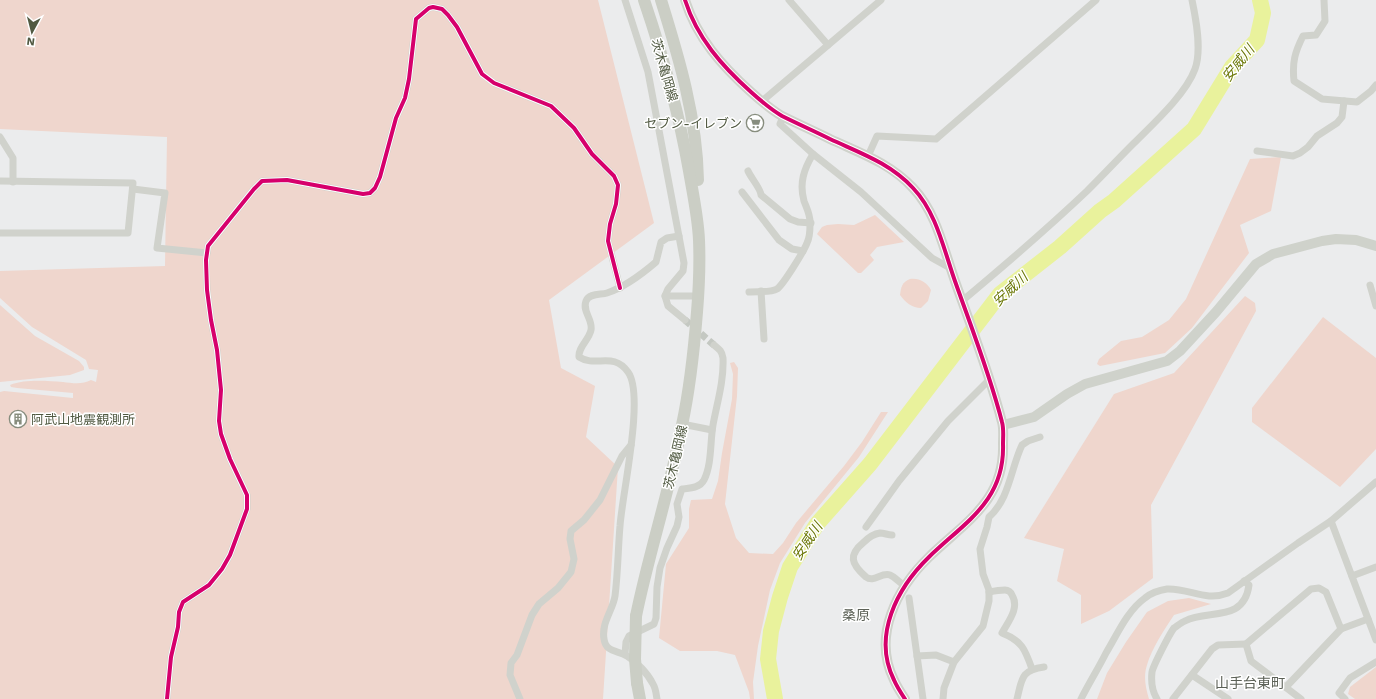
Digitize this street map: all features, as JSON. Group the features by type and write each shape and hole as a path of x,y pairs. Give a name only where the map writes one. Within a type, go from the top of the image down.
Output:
{"main road":[{"name":"茨木亀岡線","path":"640,699 635,659 636,616 647,565 668,491 682,424 694,352 698,296 699,240 696,211 673,92 644,0"},
{"name":"茨木亀岡線","path":"661,0 685,84 692,118 698,178 696,211"}],"street":[{"path":"625,0 648,72 684,263 683,271 668,289 666,296 668,306 685,320"},
{"path":"685,0 694,24 709,49 732,75 761,102 783,117 868,156 898,173 920,196 939,232 950,268 990,379 1003,425 1002,465 997,483 981,509 965,526 929,558 905,586 894,605 887,628 886,654 893,678 905,699"},
{"path":"789,0 828,45"},
{"path":"761,102 881,0"},
{"path":"868,156 877,136 936,139 1096,0"},
{"path":"963,303 1087,191 1159,118 1186,87 1198,59 1192,0"},
{"path":"1324,0 1325,21 1316,35 1303,36 1296,51 1292,68 1294,81 1322,99 1357,102 1376,85"},
{"path":"167,699 171,658 178,627 179,612 183,602 208,585 222,568 230,555 247,509 247,495 230,458 221,434 219,421 220,390 217,350 207,290 206,260 208,246 262,181 287,180 363,194 370,193 375,188 380,177 396,118 405,98 409,79 416,19 425,10 433,7 442,9 452,21 482,74 494,83 551,106 574,128 592,154 614,176 618,185 616,204 610,224 608,241 620,288"},
{"path":"1257,151 1293,156 1300,153 1308,147 1317,136 1337,123 1342,117 1344,101"},
{"path":"783,117 780,124 813,154 861,192 932,258 950,268"},
{"path":"0,136 13,158 13,182"},
{"path":"749,292 774,290 778,288 807,243 810,215 802,194 803,178 805,168 813,154"},
{"path":"748,171 752,180 761,191 761,195 790,219 810,224"},
{"path":"0,181 133,183 128,233 0,233"},
{"path":"132,189 165,193 157,248 207,253"},
{"path":"742,192 779,240 792,250 803,251"},
{"path":"657,699 654,686 647,676 625,654 607,648 604,640 604,630 615,597 620,525 635,403 633,383 629,373 618,363 612,361 589,361 579,357 578,352 591,331 591,324 584,308 587,299 592,295 602,295 620,288 656,262 661,242 667,238 679,236"},
{"path":"1003,425 1034,417 1067,394 1085,384 1167,361 1180,351 1216,312 1256,264 1273,254 1322,241 1336,239 1356,240 1376,246"},
{"path":"1376,290 1370,285 1376,306"},
{"path":"761,291 764,339"},
{"path":"666,296 698,296"},
{"path":"625,654 626,642 629,636 654,624 656,618 657,587 660,568 666,548 677,526 679,517 677,504 682,489 695,488 703,481 708,466 712,430 720,397 723,357 721,351 714,345"},
{"path":"866,527 898,481 948,421 990,379"},
{"path":"682,424 712,430"},
{"path":"943,699 944,688 954,662 983,626 989,601 989,592 983,574 980,549 989,517 1000,503 1022,445 1028,441 1040,437"},
{"path":"520,699 510,675 512,664 517,655 532,615 539,604 558,588 571,572 574,559 570,539 572,531 584,520 600,500 622,456 631,445"},
{"path":"1081,699 1122,625 1145,598 1155,592 1167,589 1218,596 1228,593 1331,521 1376,482"},
{"path":"981,509 989,517"},
{"path":"1331,521 1376,640"},
{"path":"892,535 880,533 870,536 856,548 852,556 853,562 867,578 873,579 883,575 889,575 905,586"},
{"path":"1352,576 1376,567"},
{"path":"1157,699 1152,686 1152,671 1174,628 1185,621 1231,611 1241,604 1248,595 1249,585 1244,581"},
{"path":"1174,699 1212,649 1218,645 1246,644 1311,588 1318,588 1326,592 1341,629"},
{"path":"989,592 1006,590 1010,591 1013,596 1016,604 1014,611 1002,633 1012,637 1021,644 1026,651 1032,669"},
{"path":"909,598 923,699"},
{"path":"1286,687 1341,629 1368,619"},
{"path":"1246,644 1251,661 1301,699"},
{"path":"918,656 936,655 954,662"},
{"path":"1333,699 1350,678 1376,662"},
{"path":"1017,699 1023,677 1032,669 1044,667"},
{"path":"1192,675 1228,699"},
{"path":"1339,693 1345,699"}],"shaded area":[{"path":"0,0 598,0 654,223 549,300 561,368 595,386 586,437 618,467 603,699 0,699 0,392 4,391 73,398 73,393 17,388 11,387 10,385 36,381 84,383 91,380 96,382 98,370 89,369 86,360 32,327 0,298 0,271 165,266 167,137 0,129"},
{"path":"1281,157 1271,211 1240,225 1249,253 1192,328 1165,353 1100,366 1097,364 1099,359 1121,341 1142,337 1169,320 1186,299 1250,159"},
{"path":"875,215 904,242 877,247 870,255 874,260 861,273 858,273 817,234 822,227 827,225 854,225"},
{"path":"910,279 922,281 931,290 928,301 921,308 909,304 900,295 902,285"},
{"path":"1245,296 1255,303 1256,311 1151,505 1153,578 1109,611 1081,624 1081,595 1057,581 1064,549 1024,538 1114,394 1174,373"},
{"path":"0,305 35,336 79,361 84,367 84,370 70,375 0,382"},
{"path":"1323,317 1376,358 1376,449 1340,487 1252,422 1252,408"},
{"path":"734,362 738,368 737,396 725,504 736,538 749,553 773,554 783,543 796,523 844,466 862,442 881,412 888,412 859,457 805,523 780,563 770,590 758,646 753,682 754,699 750,699 749,692 735,655 717,651 680,651 659,638 666,564 689,528 689,509 691,500 712,499 718,481 732,399 733,374 730,363"},
{"path":"1189,598 1211,604 1174,615 1162,633 1149,659 1145,674 1145,682 1149,699 1097,699 1107,673 1147,612 1168,601"},
{"path":"1376,667 1376,699 1355,699 1348,694 1350,687"}],"waterway":[{"name":"安威川","path":"775,699 768,659 771,631 790,567 817,524 870,464 1000,294 1060,247 1194,129 1232,67 1257,40 1263,13 1260,0"}],"tunnel":[{"path":"685,320 714,345"}],"cycle path":[{"path":"685,0 696,27 712,50 730,72 762,102 782,116 885,165 904,179 921,198 939,233 992,387 1003,430 1002,464 997,481 990,496 980,509 917,569 898,598 891,614 887,630 886,647 888,663 895,683 905,699"},
{"path":"167,699 171,657 178,627 179,612 183,602 209,585 222,569 230,555 247,509 247,495 230,459 221,434 219,421 221,390 217,350 207,290 206,260 208,246 262,181 287,180 363,194 370,193 375,188 380,177 396,118 405,98 409,79 416,19 429,8 433,7 442,9 448,15 457,27 482,74 494,83 551,106 574,128 592,154 614,176 618,185 616,204 610,224 608,241 620,288"}],"place":[{"name":"セブン-イレブン","path":"755,123"},
{"name":"阿武山地震観測所","path":"18,419"}],"district":[{"name":"桑原","path":"856,615"},
{"name":"山手台東町","path":"1250,683"}]}
